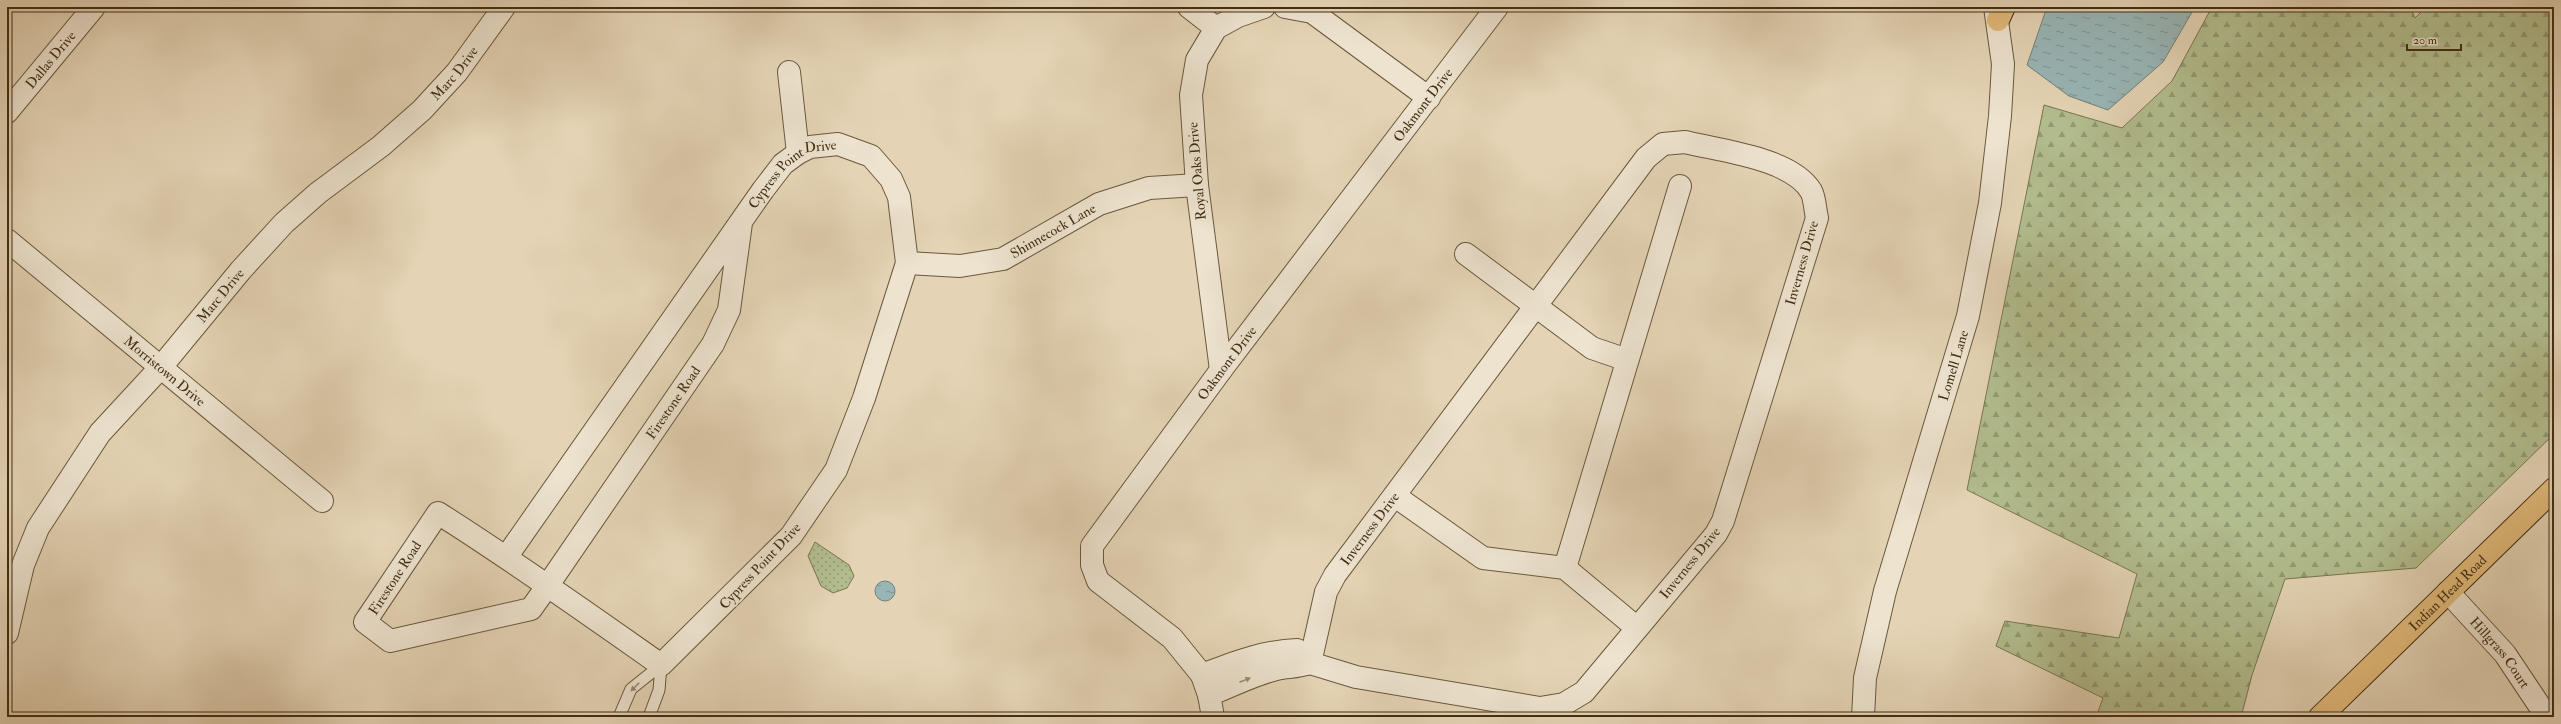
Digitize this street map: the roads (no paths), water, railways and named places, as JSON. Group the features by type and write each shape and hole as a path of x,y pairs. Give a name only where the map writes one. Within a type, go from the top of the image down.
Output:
{"main road":[{"name":"Indian Head Road","path":"2320,717 2554,489"}],"street":[{"name":"Dallas Drive","path":"7,112 94,7"},
{"name":"Marc Drive","path":"7,634 12,619 23,565 38,528 100,433 161,368 242,270 284,223 318,193 381,146 422,110 457,72 504,7"},
{"path":"1189,7 1216,28 1238,16 1264,7"},
{"path":"1285,7 1312,12 1428,98"},
{"name":"Oakmont Drive","path":"1213,717 1205,685 1172,638 1098,582 1092,565 1092,546 1221,370 1498,7"},
{"name":"Lomell Lane","path":"1863,717 1865,678 1884,591 1968,316 1984,233 2000,116 2003,64 1999,11"},
{"name":"Royal Oaks Drive","path":"1216,28 1197,60 1191,95 1197,185 1221,370"},
{"path":"789,72 798,153"},
{"name":"Inverness Drive","path":"1685,142 1780,165 1799,177 1812,192 1817,218 1724,521 1716,534 1584,692 1564,704 1540,708 1356,677 1310,663 1326,592 1335,575 1536,307 1646,158 1663,144 1685,142"},
{"name":"Cypress Point Drive","path":"507,556 783,164 798,153 821,145 838,144 871,156 891,179 899,197 907,263 864,398 836,470 791,536 661,665"},
{"name":"Shinnecock Lane","path":"907,263 960,266 1003,259 1098,204 1149,188 1197,185"},
{"path":"1565,568 1680,186"},
{"name":"Firestone Road","path":"661,665 548,585 507,556 438,512 365,622 390,642 531,609 548,585 713,344 729,310 740,223"},
{"name":"Morristown Drive","path":"7,240 322,501"},
{"path":"1466,254 1592,348 1627,360"},
{"path":"1395,496 1483,558 1565,568 1637,628"},
{"name":"Hillgrass Court","path":"2448,592 2505,654 2547,717"},
{"path":"1205,685 1261,674 1278,669 1295,668 1310,663"}],"lane":[{"path":"619,717 631,689 661,665"},
{"path":"649,717 659,690 661,665"}],"water":[{"path":"2047,7 2195,7 2163,62 2108,110 2069,96 2027,65"},
{"path":"885,581 892,584 895,591 892,598 885,601 878,598 875,591 878,584"}]}
